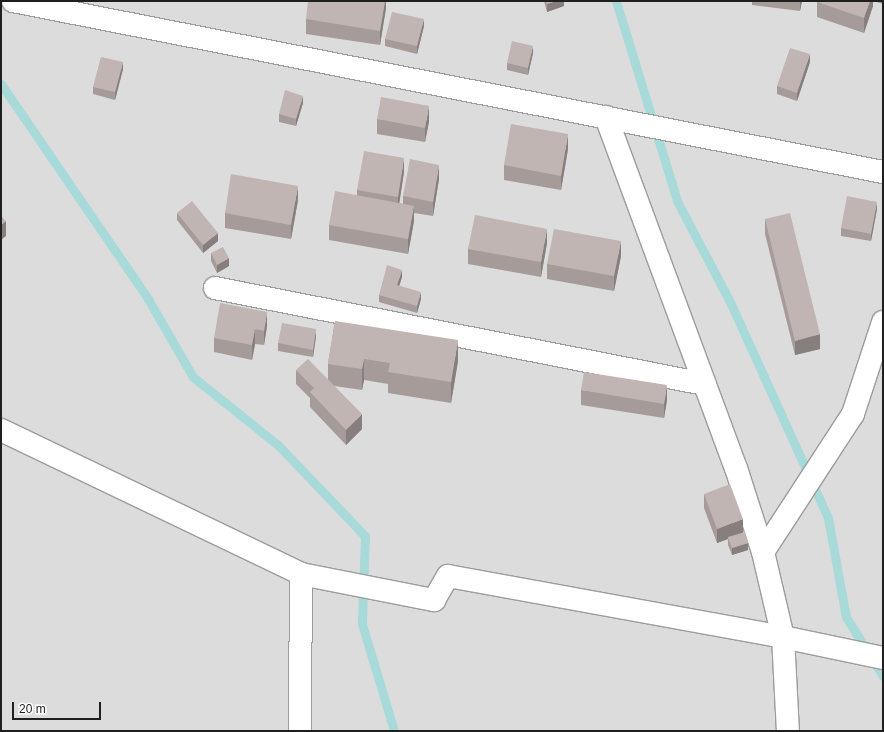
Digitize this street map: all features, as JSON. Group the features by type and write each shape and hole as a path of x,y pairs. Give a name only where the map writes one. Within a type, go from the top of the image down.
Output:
{"street":[{"path":"13,1 883,172"},
{"path":"606,117 736,468 763,552 783,637 788,731"},
{"path":"215,288 705,384"},
{"path":"763,552 853,414 883,322"},
{"path":"1,430 301,574 434,600 448,576 783,637 883,658"},
{"path":"300,731 301,574"}],"shaded area":[{"path":"1,1 883,1 883,731 1,731"}],"building":[{"path":"308,1 385,1 380,31 306,19"},
{"path":"546,1 557,1 547,4"},
{"path":"817,1 870,1 864,18"},
{"path":"392,12 424,19 417,46 385,39"},
{"path":"512,41 533,46 528,68 507,63"},
{"path":"790,48 810,54 797,93 777,86"},
{"path":"101,57 123,62 115,92 93,87"},
{"path":"285,90 303,96 296,119 279,114"},
{"path":"381,97 429,106 425,128 377,119"},
{"path":"511,124 568,134 561,176 504,165"},
{"path":"364,151 404,158 398,197 357,190"},
{"path":"410,159 439,165 433,202 403,196"},
{"path":"231,174 298,186 291,225 225,213"},
{"path":"335,191 414,206 408,239 329,225"},
{"path":"847,196 877,202 871,234 841,228"},
{"path":"192,201 218,233 203,245 177,213"},
{"path":"790,213 820,334 795,341 765,219"},
{"path":"475,215 547,229 541,262 468,249"},
{"path":"1,216 6,221 1,225"},
{"path":"554,229 621,241 614,276 547,264"},
{"path":"223,247 229,258 217,265 211,253"},
{"path":"387,265 402,270 397,285 421,292 417,306 379,295"},
{"path":"220,303 267,312 264,331 255,329 252,345 214,338"},
{"path":"335,321 458,340 451,382 388,372 390,363 364,359 362,369 328,364"},
{"path":"282,323 316,329 313,350 278,343"},
{"path":"308,359 362,414 346,430 310,392 314,388 296,370"},
{"path":"584,372 667,385 664,404 581,390"},
{"path":"730,484 743,519 717,529 704,494"},
{"path":"745,532 748,543 732,548 728,537"}],"waterway":[{"path":"616,1 677,201 731,304 828,518 846,617 883,676"},
{"path":"1,84 148,299 193,377 278,445 365,536 362,624 394,731"}]}
